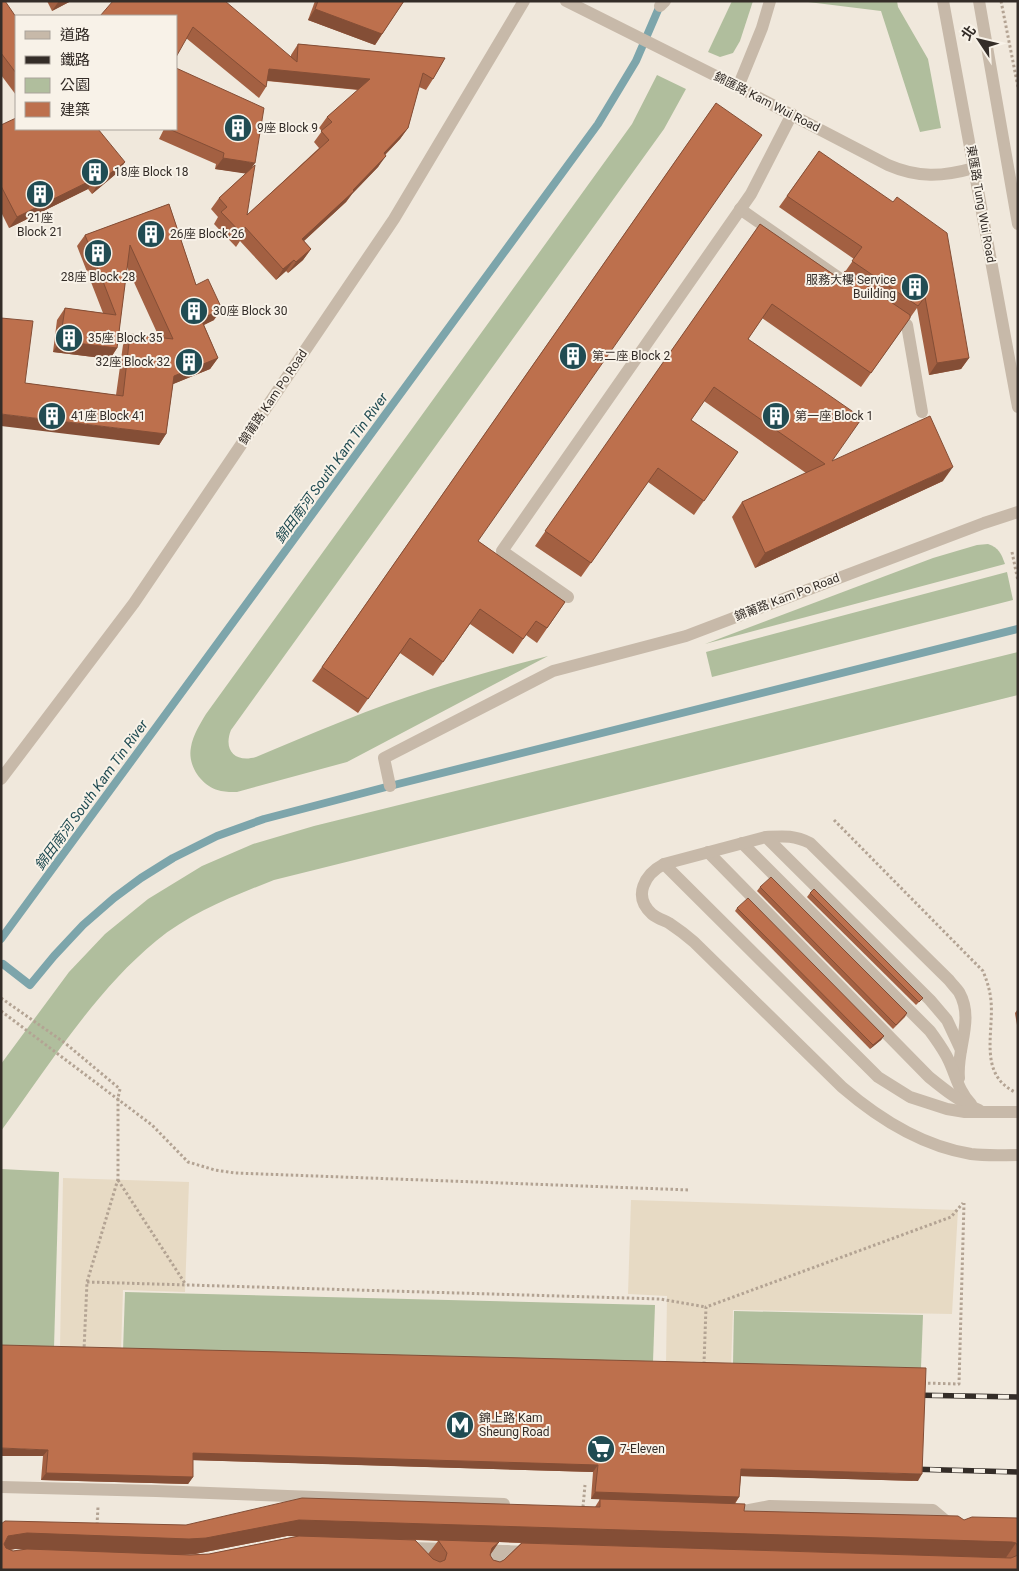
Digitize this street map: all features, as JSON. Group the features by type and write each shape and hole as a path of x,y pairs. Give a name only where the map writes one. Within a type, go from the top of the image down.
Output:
{"street":[{"name":"錦莆路 Kam Po Road","path":"1,779 134,603 383,235 524,1"},
{"name":"錦匯路 Kam Wui Road","path":"566,1 905,172 921,175 948,174 974,168"},
{"path":"738,87 762,28 770,1"},
{"name":"東匯路 Tung Wui Road","path":"943,1 1018,407"},
{"path":"979,1 1018,224"},
{"path":"568,597 502,550 751,194 792,114"},
{"path":"740,209 859,292"},
{"path":"883,308 907,325 922,412"},
{"name":"錦莆路 Kam Po Road","path":"390,786 384,758 553,671 686,636 974,526 1018,512"},
{"path":"960,1091 958,1075 966,1019 959,992 810,843 798,837 786,835 766,837 664,864 649,874 642,892 646,907 652,914 694,942 862,1105 904,1131 945,1148 970,1154 1018,1155"},
{"path":"766,837 930,1000 947,1020 961,1050"},
{"path":"742,843 930,1031 950,1062 960,1091 969,1103 981,1111"},
{"path":"708,852 929,1077 954,1097 968,1106 981,1111"},
{"path":"664,864 878,1077 910,1097 928,1104 965,1112 1018,1112"},
{"path":"1,1487 514,1505"},
{"path":"721,1511 739,1512 770,1506 933,1510 954,1528"},
{"path":"421,1562 403,1548 536,1552"},
{"path":"487,1570 507,1551"}],"path":[{"path":"1001,1 1018,88"},
{"path":"1012,552 1018,582"},
{"path":"834,820 983,971 988,984 991,1002 990,1053 992,1065 996,1076 1003,1085 1018,1093"},
{"path":"1,998 65,1044 120,1089 118,1098 118,1179 87,1282 84,1359"},
{"path":"1,1011 58,1052 152,1125 188,1162 215,1170 235,1173 690,1190"},
{"path":"118,1179 186,1285"},
{"path":"87,1282 660,1299 706,1308 951,1217 964,1203 959,1384 920,1382"},
{"path":"704,1366 706,1308"},
{"path":"583,1508 585,1485"},
{"path":"97,1529 98,1490"}],"green space":[{"path":"732,1 753,1 740,41 733,53 720,57 708,52"},
{"path":"800,1 897,1 898,7 928,59 941,128 920,132 881,11"},
{"path":"657,75 686,89 664,129 231,730 229,737 230,749 242,758 256,757 342,721 409,696 548,656 347,762 237,792 214,789 197,775 190,754 193,738 206,714 632,124"},
{"path":"988,544 999,551 1005,564 705,644 933,558 977,545"},
{"path":"1007,572 1013,600 712,677 706,652"},
{"path":"1018,652 1018,695 274,880 212,906 183,922 156,941 112,983 54,1056 1,1131 1,1064 69,972 105,934 148,899 202,866 253,844 314,826"},
{"path":"1,1169 59,1172 54,1348 1,1348"},
{"path":"125,1292 655,1305 653,1362 123,1351"},
{"path":"734,1311 923,1315 921,1368 733,1364"}],"shaded area":[{"path":"63,1178 189,1182 185,1292 123,1290 121,1351 60,1349"},
{"path":"631,1200 958,1210 952,1314 733,1310 731,1367 666,1365 667,1296 628,1294"}],"building":[{"path":"1,1 5,1 15,16 15,72 1,53"},
{"path":"113,1 225,1 297,62 298,44 445,58 433,79 423,73 408,128 384,153 386,156 354,191 302,239 311,249 296,262 294,260 283,269 245,227 244,236 221,212 227,207 219,198 255,165 247,215 329,140 321,131 332,122 327,117 370,79 269,69 266,87 193,27 178,53 178,15 101,15"},
{"path":"318,1 404,1 382,34 315,9"},
{"path":"178,69 264,108 255,163 223,158 224,153 171,130 178,130"},
{"name":"第二座 Block 2","path":"716,103 762,135 478,541 565,602 547,628 536,621 523,639 480,609 443,662 410,638 368,699 322,667"},
{"path":"15,118 15,130 99,130 125,162 99,182 96,178 17,217 1,186 1,125"},
{"path":"819,151 893,202 897,197 947,233 969,358 937,363 925,297 918,306 852,261 862,247 787,196"},
{"path":"169,204 196,285 208,279 222,309 201,319 218,358 174,376 166,434 1,414 1,318 33,321 25,383 123,396 130,334 173,339 130,245 117,348 60,341 65,308 116,315 85,235"},
{"name":"第一座 Block 1","path":"760,224 840,279 845,271 910,315 910,318 871,373 772,304 748,339 862,418 832,461 930,416 953,467 765,553 742,502 825,464 714,387 691,420 738,452 704,501 658,468 591,563 545,531"},
{"path":"771,877 907,1013 896,1025 760,887"},
{"path":"814,889 923,998 919,1002 810,893"},
{"path":"748,898 884,1036 873,1045 737,908"},
{"name":"錦上路 Kam Sheung Road","path":"1,1345 926,1368 922,1474 741,1469 739,1497 595,1492 598,1465 193,1453 193,1477 46,1473 48,1450 1,1448"},
{"path":"302,1498 600,1507 600,1499 745,1504 744,1511 958,1516 964,1520 972,1517 1018,1518 1018,1547 1016,1543 1012,1542 299,1520 206,1538 27,1533 8,1536 4,1544 6,1548 13,1551 27,1549 190,1555 209,1554 299,1536 415,1540 433,1559 440,1562 445,1560 447,1553 438,1540 499,1542 492,1548 490,1555 493,1560 500,1562 522,1543 1011,1558 1018,1555 1018,1570 1,1570 1,1524 5,1521 186,1525"}],"waterway":[{"name":"錦田南河 South Kam Tin River","path":"1,939 598,124 636,61 661,3"},
{"path":"3,964 30,985 83,925 141,878 173,858 217,836 264,819 1018,629"}],"railway":[{"path":"910,1395 1018,1397"},
{"path":"908,1469 1018,1472"}],"place":[{"name":"9座 Block 9","path":"238,128"},
{"name":"18座 Block 18","path":"95,172"},
{"name":"21座 Block 21","path":"40,194"},
{"name":"26座 Block 26","path":"151,234"},
{"name":"28座 Block 28","path":"98,253"},
{"name":"服務大樓 Service Building","path":"915,287"},
{"name":"30座 Block 30","path":"194,311"},
{"name":"35座 Block 35","path":"69,338"},
{"name":"第二座 Block 2","path":"573,356"},
{"name":"32座 Block 32","path":"189,362"},
{"name":"41座 Block 41","path":"52,416"},
{"name":"第一座 Block 1","path":"776,416"},
{"name":"錦上路 Kam Sheung Road","path":"460,1425"},
{"name":"7-Eleven","path":"601,1449"}]}
